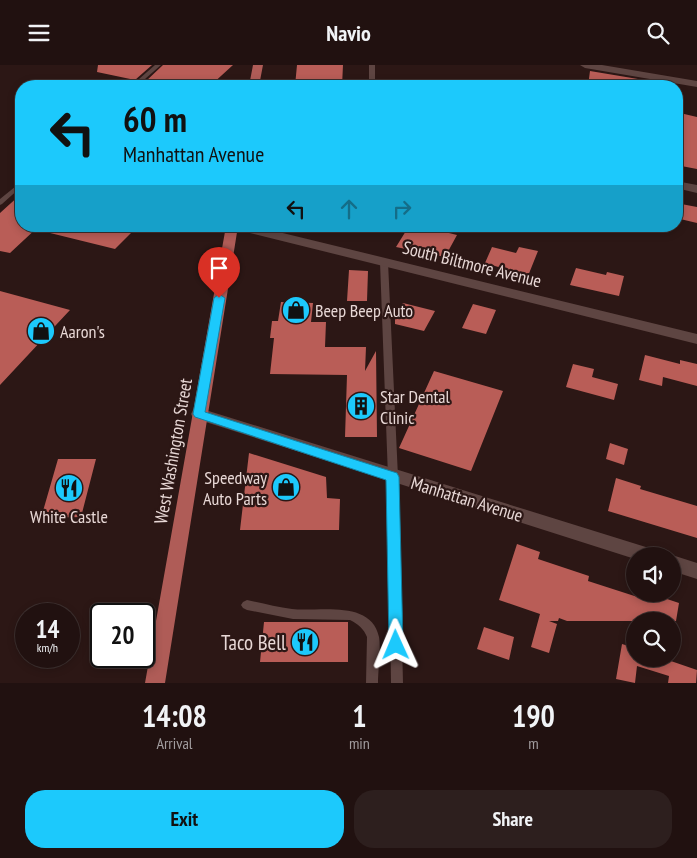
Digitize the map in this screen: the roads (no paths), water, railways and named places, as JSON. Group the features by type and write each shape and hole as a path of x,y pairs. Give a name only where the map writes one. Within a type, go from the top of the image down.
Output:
{"main road":[{"path":"255,80 258,65"},
{"name":"West Washington Street","path":"155,683 231,232"}],"street":[{"path":"585,65 667,75 697,84"},
{"path":"683,186 697,189"},
{"name":"South Biltmore Avenue","path":"262,232 697,339"},
{"name":"Manhattan Avenue","path":"199,414 392,477 626,549"},
{"path":"681,566 697,571"}],"lane":[{"path":"141,80 158,65"},
{"path":"372,65 372,80"},
{"path":"0,203 15,189"},
{"path":"384,262 397,683"},
{"path":"247,605 292,614 351,615 361,620 368,627 373,637 372,683"}],"place":[{"name":"Beep Beep Auto","path":"296,310"},
{"name":"Aaron's","path":"41,331"},
{"name":"Star Dental Clinic","path":"361,406"},
{"name":"Speedway Auto Parts","path":"286,487"},
{"name":"White Castle","path":"69,488"},
{"name":"Taco Bell","path":"305,642"}]}
